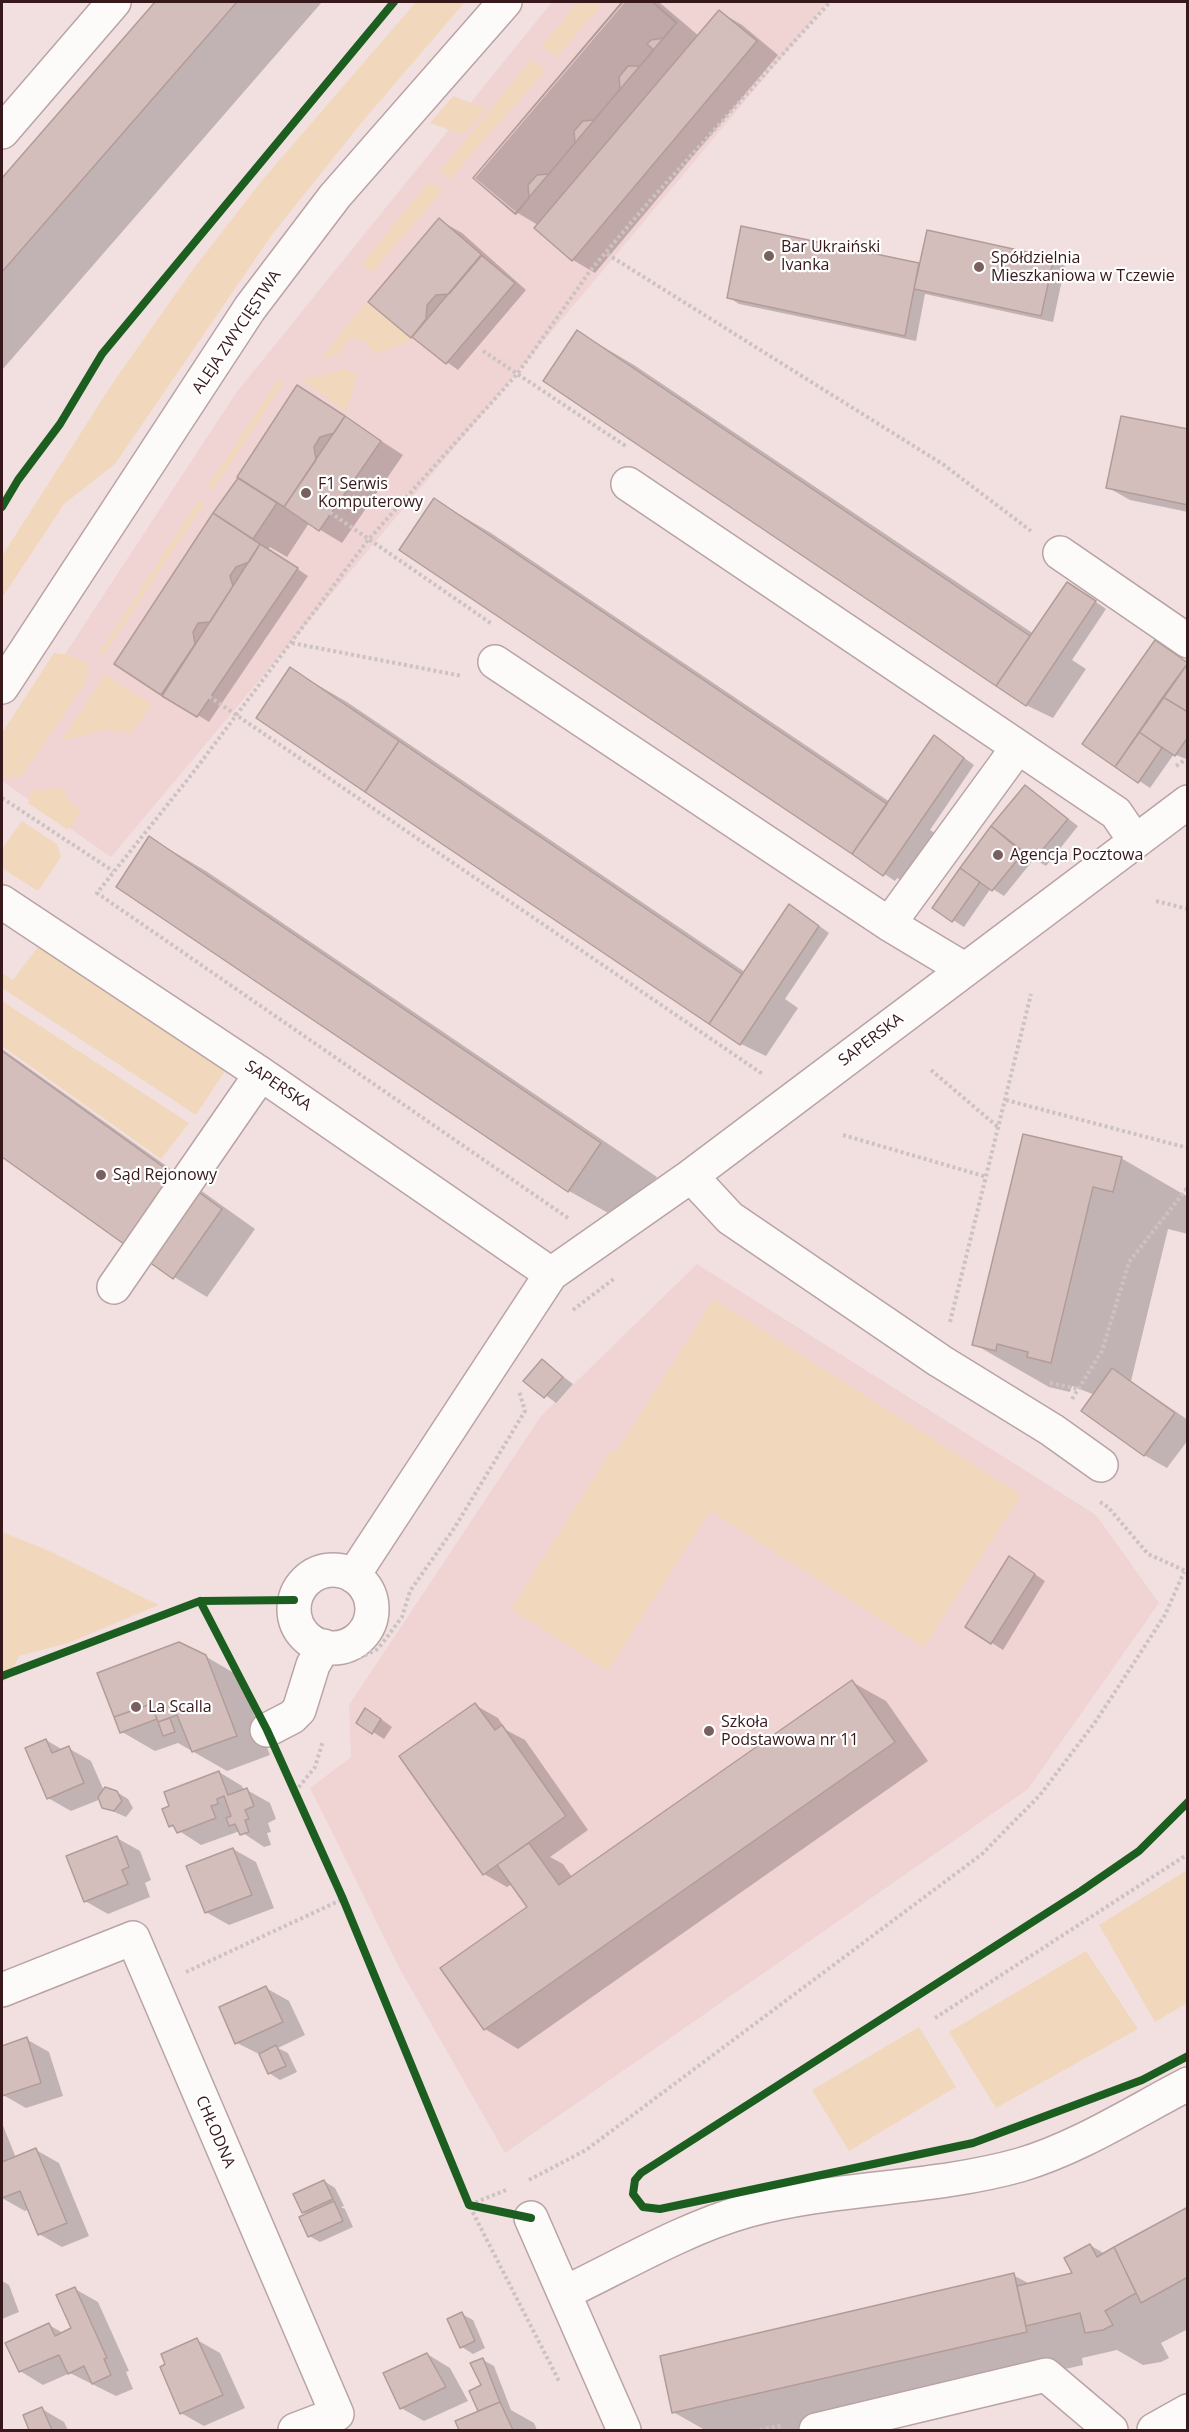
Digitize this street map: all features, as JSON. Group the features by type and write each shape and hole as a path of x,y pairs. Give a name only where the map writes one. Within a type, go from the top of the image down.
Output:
{"street":[{"path":"2,132 114,2"},
{"name":"ALEJA ZWYCIĘSTWA","path":"2,687 250,308 335,196 505,2"},
{"path":"628,484 1116,813 1135,841"},
{"path":"1060,553 1188,641"},
{"path":"495,662 889,924 964,969"},
{"path":"889,924 1018,747"},
{"name":"SAPERSKA","path":"354,1576 551,1274 691,1176 1188,802"},
{"name":"SAPERSKA","path":"2,902 261,1074 551,1274"},
{"path":"114,1287 261,1074"},
{"path":"691,1176 730,1218 940,1361 1052,1430 1101,1465"},
{"path":"326,1570 341,1571 354,1576 366,1588 371,1602 371,1617 364,1631 353,1642 339,1647 324,1646 310,1640 299,1629 294,1615 294,1600 301,1586 312,1575 326,1570"},
{"path":"267,1730 292,1717 299,1710 313,1665 324,1646"},
{"name":"CHŁODNA","path":"2,1990 133,1938 337,2414 295,2430"},
{"path":"564,2293 696,2230 744,2212 827,2194 976,2174 1021,2164 1068,2146 1188,2084"},
{"path":"531,2218 624,2430"},
{"path":"816,2430 1046,2375 1111,2430"},
{"path":"1154,2430 1188,2411"}],"path":[{"path":"514,1182 97,893 192,774 368,540 518,373 590,272 648,203 830,2"},
{"path":"607,254 944,465 1060,553"},
{"path":"483,351 635,452"},
{"path":"325,509 435,585"},
{"path":"292,643 482,680 495,662"},
{"path":"204,693 770,1079"},
{"path":"2,798 113,871"},
{"path":"1156,901 1188,909"},
{"path":"940,1361 1031,994"},
{"path":"931,1070 999,1128"},
{"path":"1006,1100 1188,1148"},
{"path":"843,1135 987,1177"},
{"path":"1052,1430 1102,1351 1129,1263 1188,1187"},
{"path":"570,1313 622,1273"},
{"path":"355,1660 378,1649 402,1617 410,1591 455,1527 525,1411 518,1384"},
{"path":"519,2184 586,2150 982,1854 1040,1796 1096,1721 1165,1615 1186,1572 1148,1554 1108,1507 1091,1496"},
{"path":"295,1792 315,1767 325,1734"},
{"path":"290,1782 300,1803"},
{"path":"935,2018 1188,1854"},
{"path":"339,1889 348,1910"},
{"path":"154,1988 344,1899"},
{"path":"469,2205 509,2189"},
{"path":"465,2194 563,2390"},
{"path":"469,2205 531,2218"}],"shaded area":[{"path":"416,2 465,2 362,122 271,236 115,464 64,504 2,598 2,556 114,381 194,268 264,178"},
{"path":"552,2 828,2 111,857 2,781 2,750 236,393"},
{"path":"578,2 604,2 557,57 542,46"},
{"path":"532,59 546,70 450,179 440,171"},
{"path":"453,96 487,109 463,135 430,123"},
{"path":"429,182 443,190 373,272 361,264"},
{"path":"366,302 413,339 377,354 362,340 350,338 338,354 320,360"},
{"path":"344,369 357,375 346,412 302,380"},
{"path":"279,379 284,382 213,490 208,486"},
{"path":"198,501 204,504 105,653 98,655"},
{"path":"54,653 72,655 87,664 88,679 21,777 2,779 2,733"},
{"path":"105,674 152,705 132,733 107,730 62,740"},
{"path":"62,788 73,805 82,810 68,830 28,803 31,791"},
{"path":"22,821 57,844 61,857 38,891 2,868 2,849"},
{"path":"40,944 225,1071 196,1115 2,988 2,973 13,980"},
{"path":"2,1001 189,1123 161,1159 2,1046"},
{"name":"Szkoła Podstawowa nr 11","path":"697,1264 1096,1515 1159,1603 1028,1789 505,2153 401,1971 310,1788 351,1757 349,1705 541,1416"},
{"path":"714,1299 1021,1495 924,1647 710,1511 608,1671 511,1609 612,1449 616,1452"},
{"path":"2,1532 47,1550 159,1605 68,1643 19,1656 8,1679 2,1682"},
{"path":"1187,1870 1187,2003 1155,2022 1099,1925"},
{"path":"1086,1951 1138,2029 996,2108 949,2032"},
{"path":"919,2027 956,2087 849,2151 812,2090"}],"building":[{"path":"155,2 237,2 2,272 2,178"},
{"path":"622,2 652,2 676,23 515,214 473,178"},
{"path":"623,2 653,2 677,22 664,38 651,40 647,44 654,50 640,66 628,66 619,77 620,89 594,120 583,121 574,131 575,143 549,174 537,175 528,185 529,198 516,214 473,178"},
{"path":"719,10 757,41 572,261 534,228"},
{"path":"439,218 482,255 449,294 436,295 427,305 426,319 411,338 368,302"},
{"path":"741,226 919,263 905,336 727,298"},
{"path":"927,230 1054,258 1041,316 914,289"},
{"path":"481,255 515,283 446,364 412,337"},
{"path":"577,330 1030,636 996,686 543,381"},
{"path":"297,385 345,416 334,433 320,437 314,447 316,460 284,507 237,477"},
{"path":"345,416 381,441 319,531 284,507"},
{"path":"1121,416 1188,429 1188,505 1106,488"},
{"path":"238,478 277,503 253,539 213,513"},
{"path":"434,498 887,804 852,854 399,550"},
{"path":"213,513 260,544 249,562 236,567 230,576 233,586 210,622 198,623 193,632 195,644 161,695 114,664"},
{"path":"260,544 298,568 197,717 162,696"},
{"path":"1067,582 1096,601 1026,706 996,686"},
{"path":"1155,640 1188,663 1115,767 1082,744"},
{"path":"1188,663 1188,712 1163,697"},
{"path":"290,667 399,741 365,792 256,718"},
{"path":"1163,697 1188,712 1188,737 1175,756 1139,732"},
{"path":"1139,732 1162,748 1138,783 1115,767"},
{"path":"934,735 964,758 883,876 852,854"},
{"path":"399,741 742,974 709,1024 365,792"},
{"path":"1025,785 1068,819 1034,860 991,826"},
{"path":"991,826 1023,853 992,891 960,868"},
{"path":"149,836 601,1143 568,1192 116,887"},
{"path":"960,868 980,882 952,922 932,908"},
{"path":"789,904 819,926 740,1045 709,1024"},
{"name":"Sąd Rejonowy","path":"2,1051 222,1209 173,1279 2,1157"},
{"path":"1023,1134 1122,1157 1113,1192 1093,1187 1051,1363 1027,1357 1028,1352 997,1344 996,1351 972,1345"},
{"path":"542,1359 563,1377 544,1398 523,1381"},
{"path":"1112,1368 1175,1413 1144,1456 1081,1411"},
{"path":"1009,1556 1035,1574 991,1644 965,1627"},
{"path":"179,1642 206,1655 237,1736 192,1752 177,1715 158,1722 151,1704 114,1717 97,1673"},
{"path":"852,1680 895,1742 484,2030 440,1968 527,1907 497,1865 529,1843 559,1885"},
{"path":"475,1703 495,1730 502,1725 566,1816 483,1875 399,1756"},
{"path":"151,1704 157,1719 120,1733 114,1717"},
{"path":"365,1708 381,1719 372,1734 356,1723"},
{"path":"170,1718 175,1732 163,1736 158,1722"},
{"path":"46,1739 52,1753 69,1746 84,1783 47,1799 25,1748"},
{"path":"219,1771 228,1795 247,1788 254,1806 245,1810 249,1819 245,1820 249,1832 240,1835 235,1824 229,1826 226,1818 231,1816 224,1796 217,1799 218,1804 211,1806 216,1818 177,1833 173,1825 169,1827 162,1809 169,1806 164,1792"},
{"path":"105,1787 117,1791 122,1801 114,1811 102,1808 98,1797"},
{"path":"117,1836 129,1867 122,1870 128,1884 84,1902 66,1856"},
{"path":"233,1848 252,1895 205,1913 186,1866"},
{"path":"266,1986 283,2022 235,2044 219,2007"},
{"path":"27,2037 41,2083 2,2096 2,2046"},
{"path":"276,2045 286,2066 268,2074 259,2054"},
{"path":"36,2148 67,2223 38,2235 20,2191 2,2198 2,2162"},
{"path":"324,2180 333,2199 302,2213 293,2194"},
{"path":"334,2201 343,2221 308,2237 299,2217"},
{"path":"1188,2207 1188,2277 1141,2303 1114,2247"},
{"path":"1090,2244 1097,2257 1114,2247 1136,2293 1105,2311 1113,2325 1103,2330 1085,2333 1080,2313 1026,2326 1017,2286 1072,2273 1064,2258"},
{"path":"1014,2273 1027,2332 672,2413 660,2356"},
{"path":"75,2287 107,2358 104,2359 111,2375 92,2384 84,2366 68,2374 59,2355 19,2372 5,2343 49,2323 55,2336 71,2328 56,2295"},
{"path":"462,2312 475,2341 460,2348 447,2319"},
{"path":"197,2338 223,2395 180,2414 160,2367 165,2364 161,2354"},
{"path":"427,2353 446,2387 400,2409 383,2373"},
{"path":"483,2358 500,2402 478,2411 469,2391 481,2385 470,2363"},
{"path":"500,2402 513,2430 459,2430 455,2421"},
{"path":"42,2407 52,2430 29,2430 23,2415"}],"cycle path":[{"path":"2,507 18,480 60,424 102,354 394,2"},
{"path":"2,1676 200,1601 294,1600"},
{"path":"200,1601 267,1730 343,1899 469,2205 531,2218"},
{"path":"1188,1802 1139,1851 1081,1891 641,2173 635,2180 633,2194 643,2207 660,2209 973,2143 1142,2080 1188,2056"}],"place":[{"name":"Bar Ukraiński Ivanka","path":"769,256"},
{"name":"Spółdzielnia Mieszkaniowa w Tczewie","path":"979,267"},
{"name":"F1 Serwis Komputerowy","path":"306,493"},
{"name":"Agencja Pocztowa","path":"998,855"},
{"name":"Sąd Rejonowy","path":"101,1175"},
{"name":"La Scalla","path":"136,1707"},
{"name":"Szkoła Podstawowa nr 11","path":"709,1731"}]}
